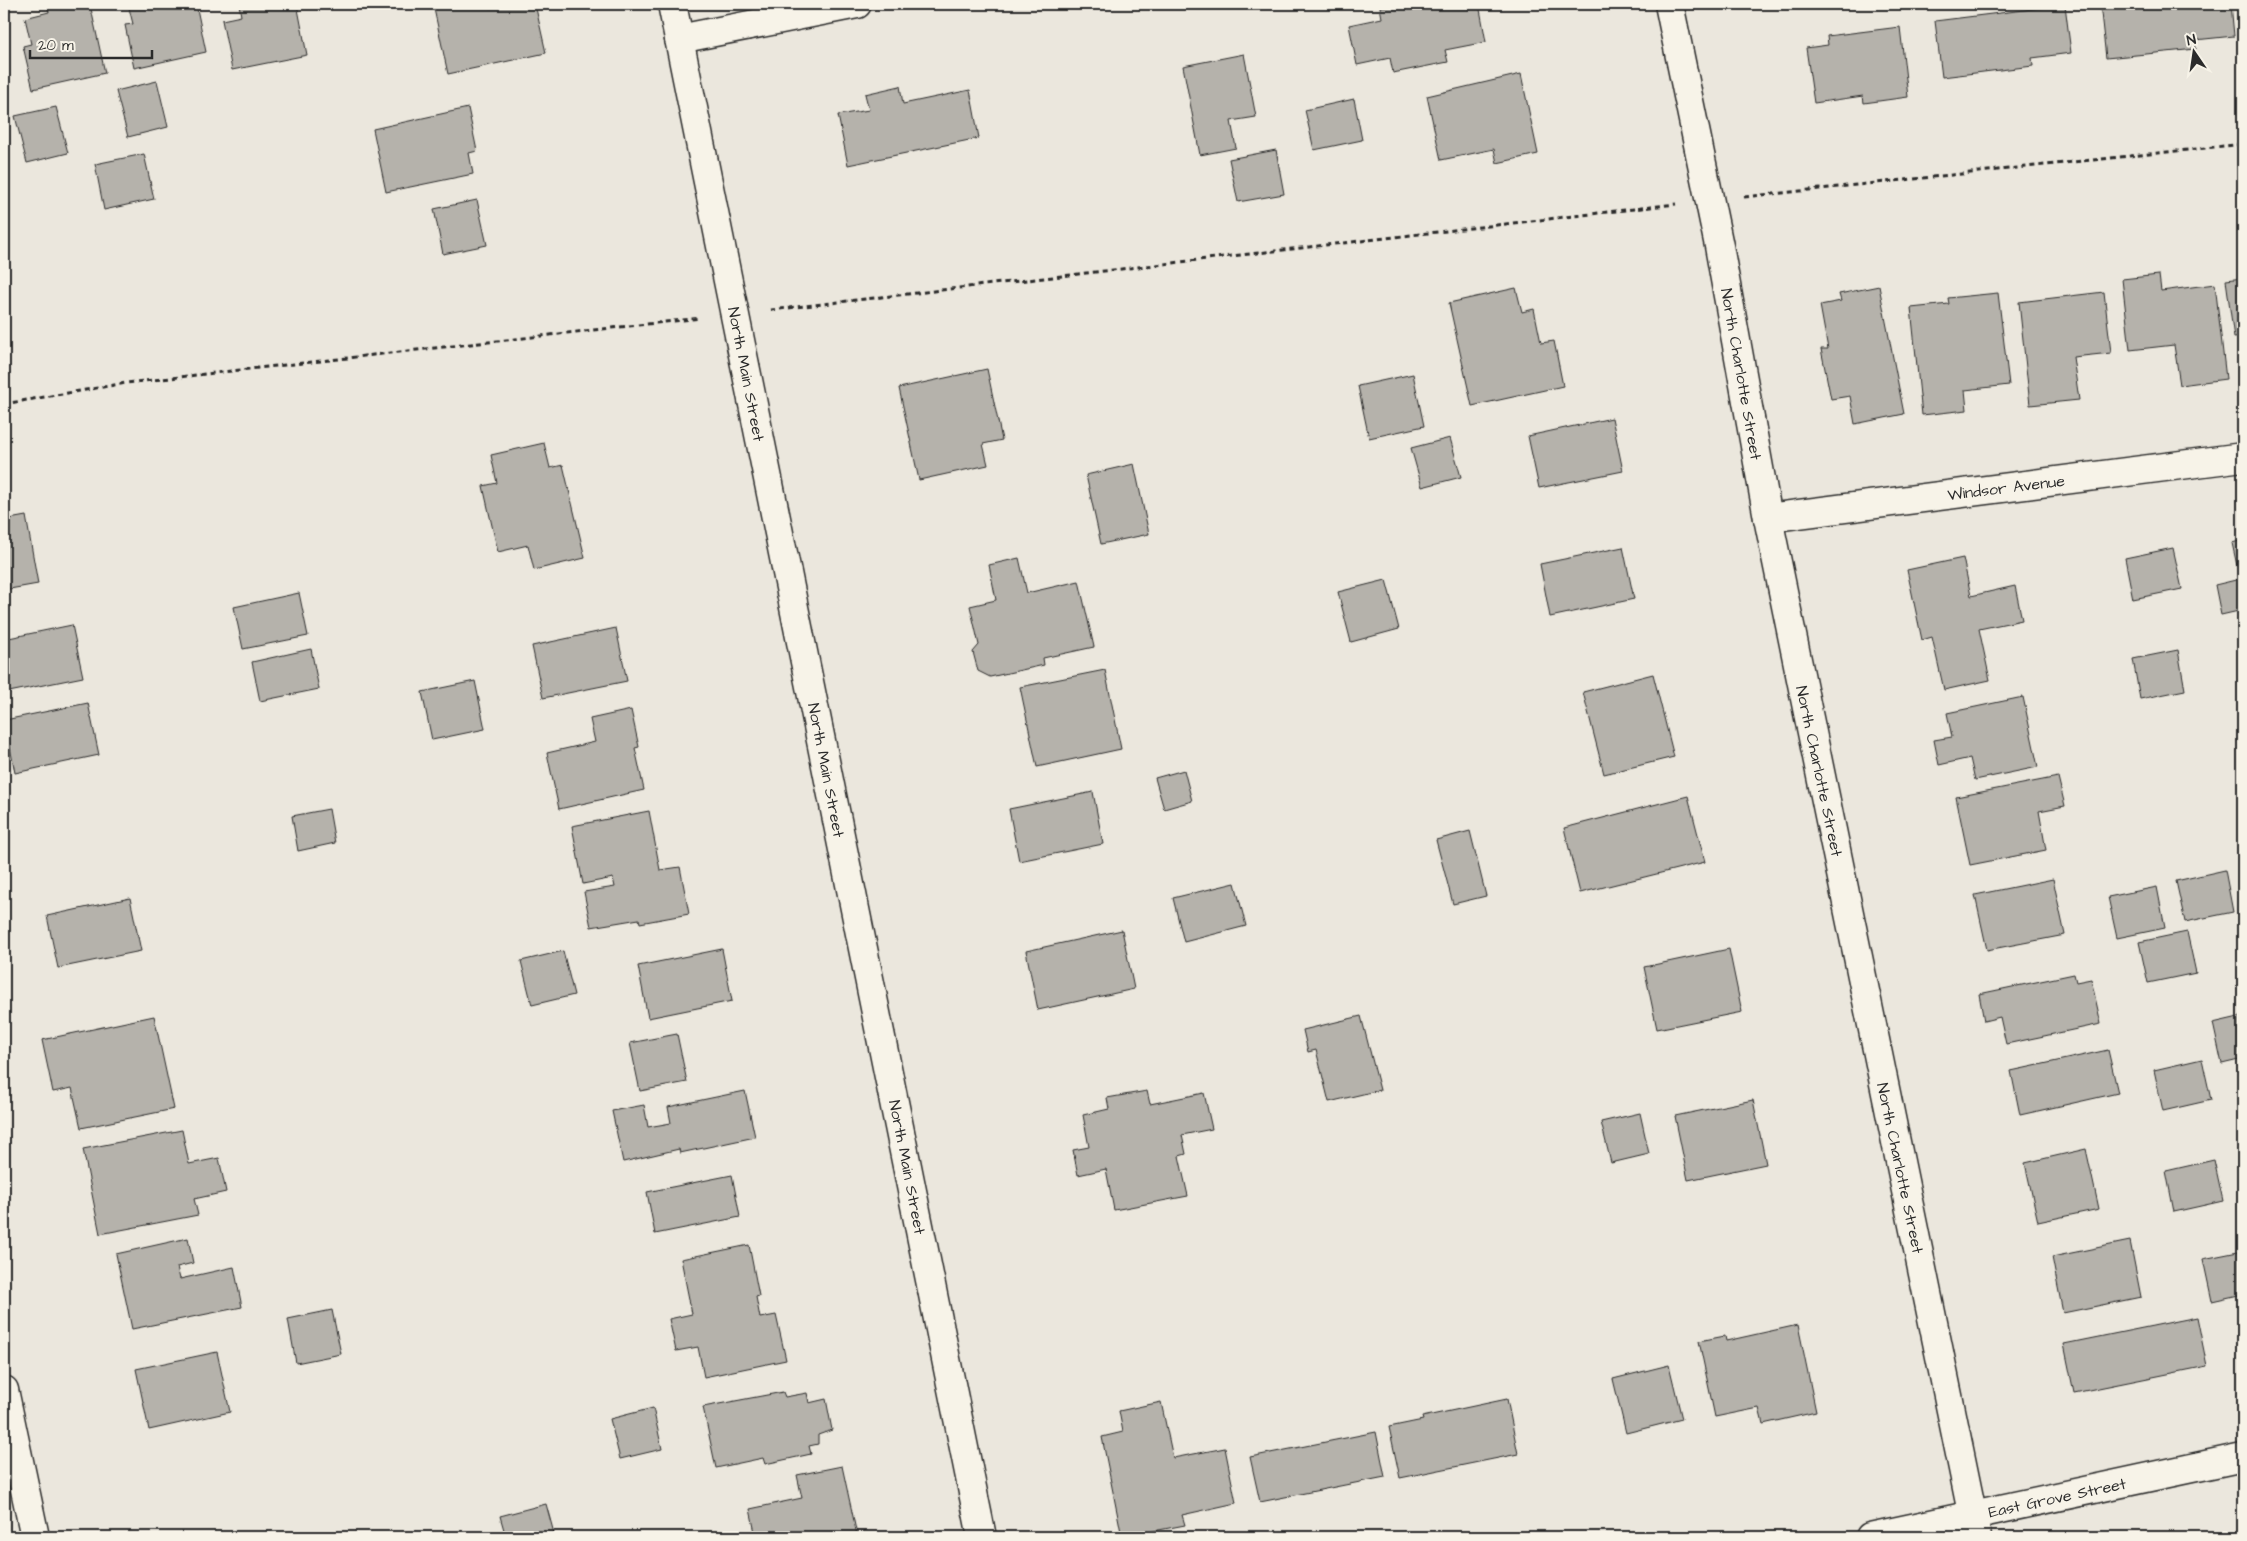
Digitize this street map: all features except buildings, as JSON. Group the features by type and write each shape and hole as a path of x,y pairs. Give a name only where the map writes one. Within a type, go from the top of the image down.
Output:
{"street":[{"name":"North Main Street","path":"672,4 982,1537"},
{"path":"679,39 857,4"},
{"name":"North Charlotte Street","path":"1669,4 1719,246 1768,518 1975,1526"},
{"name":"Windsor Avenue","path":"1768,518 2243,457"},
{"path":"4,1390 35,1537"},
{"name":"East Grove Street","path":"1870,1537 1975,1526 2243,1457"}],"path":[{"path":"1738,197 2243,144"},
{"path":"766,311 1669,204"},
{"path":"4,404 126,383 700,318"}]}
